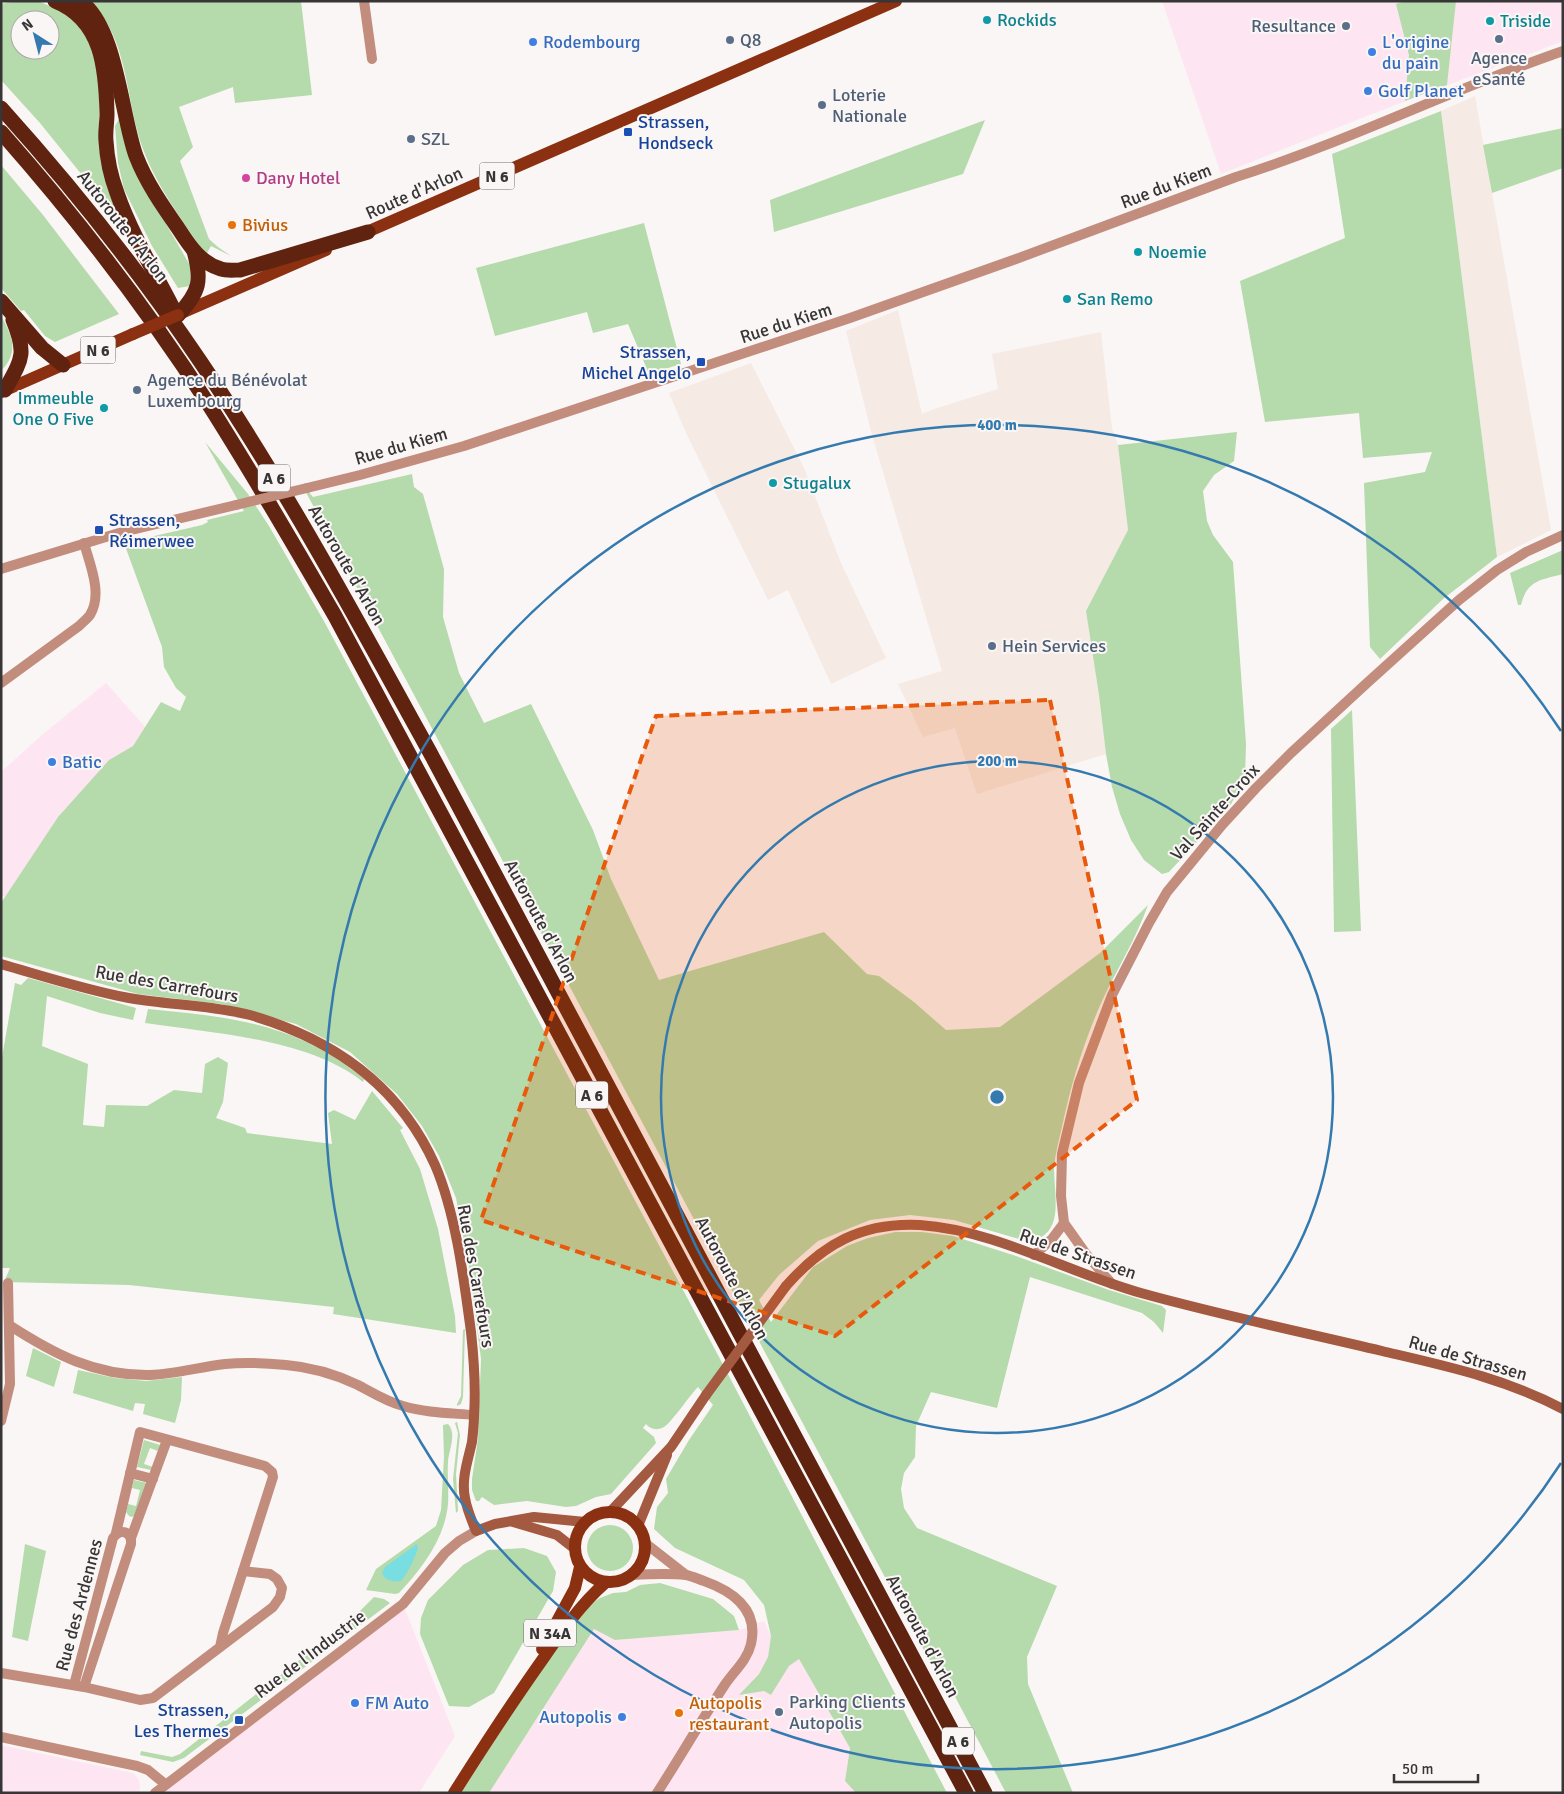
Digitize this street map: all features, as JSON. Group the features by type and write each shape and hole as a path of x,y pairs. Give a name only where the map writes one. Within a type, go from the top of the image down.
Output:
{"highway":[{"path":"55,1 75,13 87,24 96,39 102,55 104,74 107,115 106,141 117,193 130,224 199,360"},
{"path":"70,1 92,19 104,35"},
{"path":"80,1 96,17 104,35 116,73 127,127 143,174 160,203 194,251 205,262 221,269 240,270 368,232"},
{"name":"Autoroute d'Arlon","path":"1,108 47,159 96,219 132,265 199,360 265,461 350,606 480,845 985,1793"},
{"name":"Autoroute d'Arlon","path":"1,132 84,229 163,338 250,470 330,607 966,1793"},
{"path":"178,315 194,303 198,281 198,266 194,251"},
{"name":"N 6","path":"5,306 42,348 62,365"},
{"name":"N 6","path":"3,391 20,364 22,353 20,336 5,306"}],"main road":[{"name":"Route d'Arlon","path":"194,303 368,232 896,1"},
{"name":"N 6","path":"3,391 178,315"},
{"name":"Rue des Carrefours","path":"1,964 126,998 164,1004 214,1008 249,1015 306,1034 345,1057 371,1077 398,1106 417,1131 436,1168 459,1250 467,1299 476,1393 472,1440 464,1478 464,1496 476,1532"},
{"name":"Rue de Strassen","path":"611,1511 671,1447 706,1395 786,1286 804,1265 827,1248 849,1236 892,1226 920,1225 984,1238 1112,1284 1169,1301 1473,1373 1526,1390 1563,1409"},
{"name":"Rue de Strassen","path":"638,1526 671,1447"},
{"path":"611,1511 631,1519 638,1526 645,1543 643,1560 632,1575 624,1580 605,1583 587,1574 580,1567 575,1549 576,1539 585,1522 594,1515 611,1511"},
{"path":"476,1532 495,1524 534,1517 585,1522"},
{"path":"512,1522 557,1536 575,1549"},
{"name":"N 34A","path":"454,1793 515,1697 575,1588 580,1567"},
{"name":"N 34A","path":"515,1697 589,1597 605,1583"}],"street":[{"path":"364,1 372,58"},
{"name":"Rue du Kiem","path":"1,569 84,543 360,475 464,446 859,315 1025,256 1357,133 1510,70 1563,51"},
{"name":"Val Sainte-Croix","path":"1112,1284 1086,1254 1064,1223 1061,1196 1062,1154 1079,1083 1112,995 1149,923 1170,888 1222,825 1291,753 1459,600 1498,570 1526,552 1563,535"},
{"path":"1,682 90,616 96,601 95,585 84,543"},
{"path":"1034,1255 1052,1238 1064,1223"},
{"path":"1,1421 10,1384 8,1282"},
{"path":"9,1325 46,1348 70,1360 114,1372 150,1375 226,1364 286,1365 325,1373 357,1384 386,1400 403,1406 422,1411 474,1415"},
{"name":"Rue des Ardennes","path":"140,1432 168,1440 79,1686 107,1557 112,1538 116,1533 140,1432"},
{"path":"168,1440 264,1466 272,1472 272,1482 220,1647"},
{"path":"130,1473 153,1479"},
{"name":"Rue des Ardennes","path":"116,1533 122,1531 128,1533 132,1538"},
{"name":"Rue de l'Industrie","path":"155,1793 403,1604 445,1553 459,1541 476,1532"},
{"path":"645,1543 687,1575 734,1595 743,1605 750,1618 753,1632 751,1646 745,1657 657,1793"},
{"path":"1,1673 79,1686 140,1700 153,1698 273,1607 280,1597 282,1588 277,1579 270,1574 243,1571"},
{"path":"632,1575 687,1575"},
{"path":"1,1737 137,1766 148,1770 165,1784"}],"highlighted area":[{"path":"1050,700 1137,1100 835,1336 481,1220 656,716"}],"shaded area":[{"path":"1162,1 1563,1 1563,41 1221,174"},
{"path":"1475,96 1551,530 1497,557 1441,111"},
{"path":"898,310 922,414 998,389 992,354 1101,332 1112,428 1118,445 1128,530 1086,611 1106,754 977,794 955,728 923,737 898,684 942,671 872,435 846,331"},
{"path":"751,363 804,468 841,563 886,658 831,684 788,590 768,600 687,435 669,393"},
{"path":"106,683 145,727 133,746 109,760 58,817 6,897 1,895 1,772 43,734"},
{"path":"403,1604 455,1736 419,1793 155,1793"},
{"path":"764,1621 771,1636 768,1657 759,1674 740,1694 764,1691 771,1695 789,1666 799,1659 850,1748 845,1781 856,1793 489,1793 594,1629 615,1640 739,1630"},
{"path":"1,1745 133,1773 139,1780 139,1793 1,1793"}],"green space":[{"path":"15,1 40,2 59,10 10,10 10,60 60,60 60,11 71,17 90,40 99,74 99,141 119,214 116,217 40,123 1,80 1,4"},
{"path":"89,1 301,1 312,95 235,103 233,87 179,107 193,147 180,161 209,239 231,256 211,246 205,254 163,190 143,149 118,46 102,15"},
{"path":"1405,1 1456,1 1447,85 1405,101 1409,55 1396,4"},
{"path":"1441,111 1497,557 1443,599 1380,659 1370,647 1364,483 1425,472 1432,452 1363,458 1359,413 1265,422 1240,281 1345,238 1332,154"},
{"path":"119,119 130,156 155,205 191,267 190,286 178,288 152,246 124,189 118,163 115,126"},
{"path":"985,120 963,174 774,232 770,200"},
{"path":"1563,128 1563,168 1492,193 1483,145"},
{"path":"1,165 43,215 119,314 55,342 45,336 24,310 21,311 1,288"},
{"path":"644,223 681,364 649,374 628,324 593,333 587,312 495,336 476,268"},
{"path":"1,316 9,331 12,351 7,364 1,371"},
{"path":"1237,432 1234,461 1214,475 1203,491 1207,521 1213,535 1233,562 1246,744 1245,778 1230,806 1169,872 1162,874 1144,860 1131,840 1120,814 1112,787 1086,611 1128,530 1118,445"},
{"path":"205,442 248,494 269,526 325,623 719,1357 947,1793 856,1793 845,1781 850,1748 799,1659 789,1666 771,1695 764,1691 739,1695 759,1674 768,1657 771,1636 764,1605 744,1580 675,1548 654,1529 657,1507 668,1493 666,1479 713,1405 698,1387 672,1420 664,1427 654,1429 646,1424 643,1428 654,1437 656,1443 611,1494 596,1497 576,1506 566,1507 527,1501 494,1505 482,1497 479,1501 476,1501 472,1490 472,1479 478,1439 481,1359 470,1272 456,1198 439,1156 422,1126 397,1094 350,1052 296,1024 221,1004 138,994 1,956 1,903 58,817 109,760 133,746 161,702 180,711 186,697 176,688 164,667 162,647 124,543 202,525 208,522 207,520 244,511"},
{"path":"412,474 414,487 423,494 444,569 443,617 459,673 484,723 531,704 593,830 611,879 659,980 824,932 867,974 879,976 914,1002 946,1030 1000,1027 1100,953 1148,905 1132,942 1102,1001 1079,1063 1056,1153 1054,1168 1055,1214 1047,1232 1039,1238 1026,1241 954,1220 910,1215 870,1220 818,1241 779,1275 759,1300 771,1322 813,1267 847,1246 868,1238 895,1232 922,1232 953,1236 1013,1255 1109,1290 1162,1306 1166,1310 1163,1333 1154,1322 1142,1313 1030,1277 997,1408 931,1392 916,1426 915,1457 904,1473 901,1489 904,1508 917,1528 1057,1586 1027,1657 1028,1684 1073,1793 1006,1793 951,1689 927,1656 301,483 313,497"},
{"path":"1563,550 1563,574 1536,582 1527,590 1521,605 1518,605 1510,573"},
{"path":"1352,710 1361,931 1334,932 1331,729"},
{"path":"28,978 136,1008 133,1020 100,1013 47,996 42,1046 88,1064 83,1125 104,1127 106,1105 147,1106 174,1090 202,1093 205,1064 218,1057 228,1063 223,1102 216,1118 245,1128 247,1133 332,1144 328,1113 334,1110 355,1120 372,1091 403,1128 400,1130 420,1169 438,1229 455,1316 456,1333 333,1314 334,1307 129,1285 4,1282 10,1268 1,1268 1,1063 15,983 21,985"},
{"path":"148,1009 235,1020 288,1034 339,1060 364,1079 363,1082 341,1068 316,1056 288,1047 259,1040 145,1023"},
{"path":"465,1329 463,1397 461,1404 457,1406 461,1396 463,1330"},
{"path":"33,1348 61,1362 54,1387 26,1376"},
{"path":"78,1370 115,1378 146,1381 182,1377 181,1400 175,1423 143,1414 145,1404 135,1403 133,1411 73,1393"},
{"path":"457,1422 460,1435 456,1474 458,1511 456,1513 453,1479 458,1433 455,1423"},
{"path":"448,1424 452,1432 452,1442 448,1461 448,1504 446,1517 437,1541 416,1574 399,1593 366,1590 376,1569 436,1526 441,1510 444,1457 443,1425"},
{"path":"144,1440 160,1445 158,1451 150,1448 144,1464 153,1467 151,1470 137,1467"},
{"path":"134,1480 147,1483 137,1514 132,1517 126,1512 128,1504 136,1506 140,1490 132,1488"},
{"path":"610,1525 623,1529 629,1535 633,1548 629,1561 623,1567 610,1571 597,1567 591,1561 587,1548 591,1535 597,1529"},
{"path":"25,1544 46,1551 28,1641 12,1637"},
{"path":"524,1548 547,1556 556,1572 553,1591 494,1693 469,1707 449,1706 420,1634 421,1618 428,1600 463,1565 488,1550"},
{"path":"660,1583 713,1599 734,1616 739,1630 615,1640 594,1629 489,1793 461,1793 542,1666 591,1604 613,1593 626,1592 640,1585"},
{"path":"374,1597 384,1599 390,1603 184,1758 173,1762 140,1755 141,1751 172,1757 180,1754 354,1617"}],"water":[{"path":"417,1544 418,1548 413,1561 401,1581 392,1581 385,1578 382,1573 385,1567"}],"place":[{"name":"Rockids","path":"987,20"},
{"name":"Triside","path":"1490,21"},
{"name":"Resultance","path":"1346,26"},
{"name":"Agence eSanté","path":"1499,39"},
{"name":"Q8","path":"730,40"},
{"name":"Rodembourg","path":"533,42"},
{"name":"L'origine du pain","path":"1372,52"},
{"name":"Golf Planet","path":"1368,91"},
{"name":"Loterie Nationale","path":"822,105"},
{"name":"Strassen, Hondseck","path":"628,132"},
{"name":"SZL","path":"411,139"},
{"name":"Dany Hotel","path":"246,178"},
{"name":"Bivius","path":"232,225"},
{"name":"Noemie","path":"1138,252"},
{"name":"San Remo","path":"1067,299"},
{"name":"Strassen, Michel Angelo","path":"701,362"},
{"name":"Agence du Bénévolat Luxembourg","path":"137,390"},
{"name":"Immeuble One O Five","path":"104,408"},
{"name":"Stugalux","path":"773,483"},
{"name":"Strassen, Réimerwee","path":"99,530"},
{"name":"Hein Services","path":"992,646"},
{"name":"Batic","path":"52,762"},
{"name":"FM Auto","path":"355,1703"},
{"name":"Parking Clients Autopolis","path":"779,1712"},
{"name":"Autopolis restaurant","path":"679,1713"},
{"name":"Autopolis","path":"622,1717"},
{"name":"Strassen, Les Thermes","path":"239,1720"}]}
